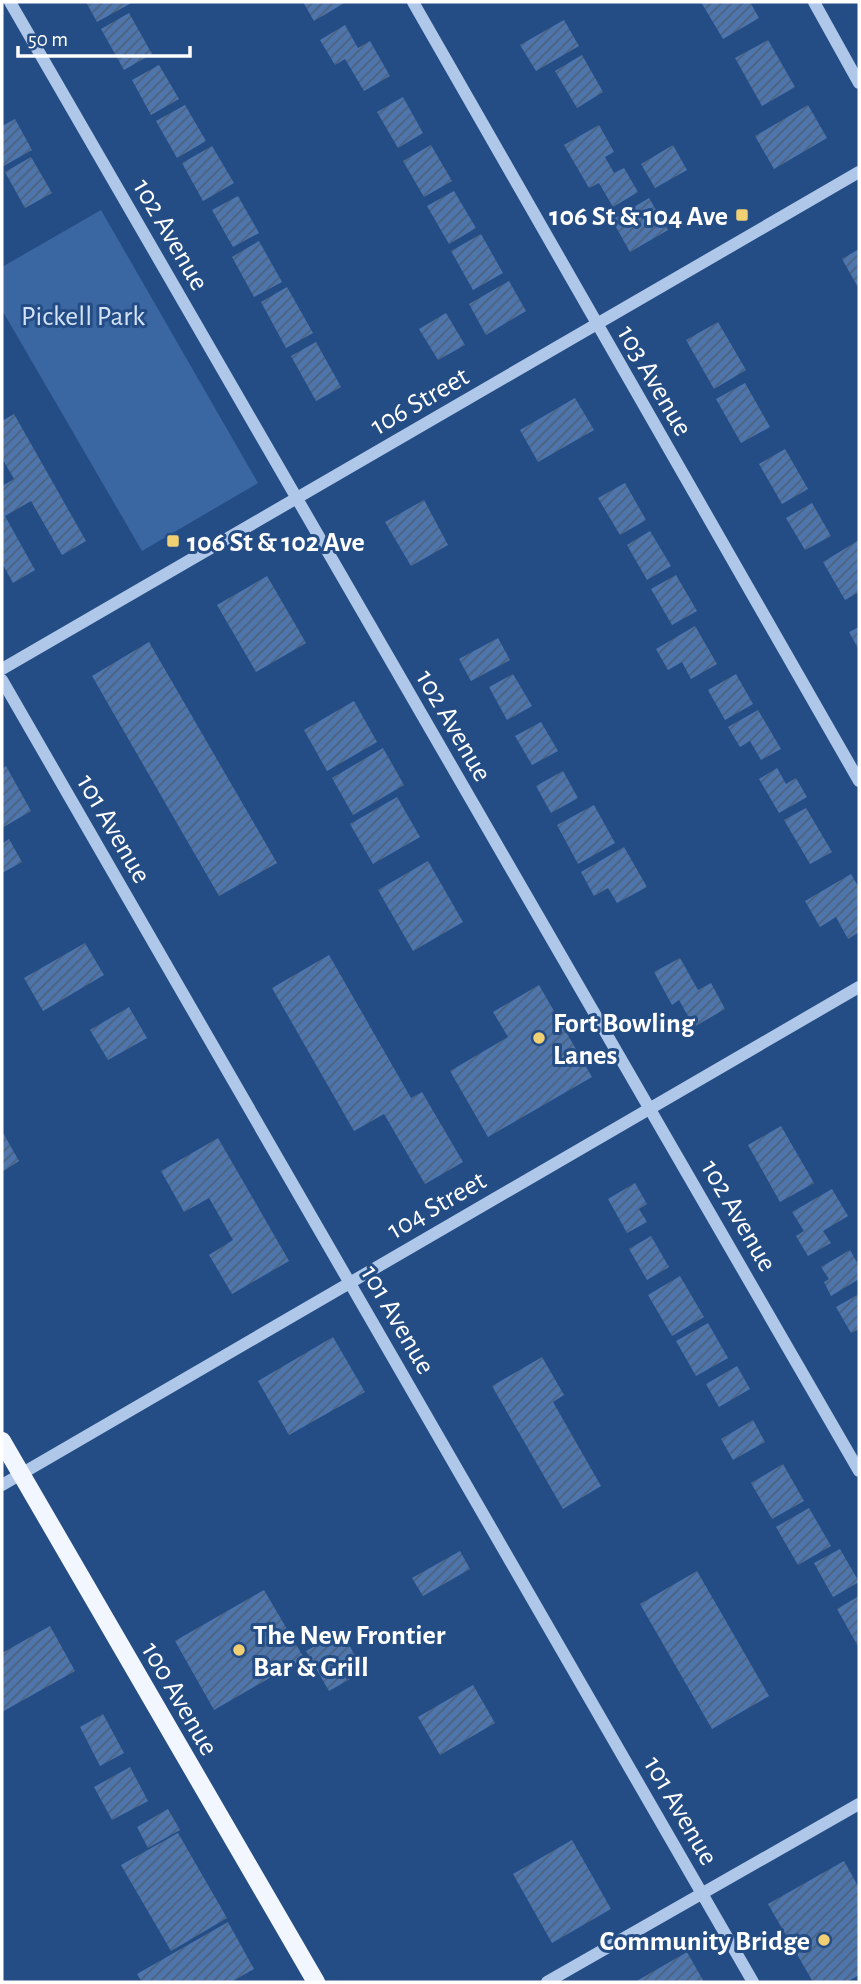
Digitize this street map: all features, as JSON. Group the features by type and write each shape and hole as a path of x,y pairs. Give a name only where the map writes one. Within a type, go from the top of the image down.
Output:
{"main road":[{"name":"100 Avenue","path":"2,1441 316,1982"}],"street":[{"name":"102 Avenue","path":"10,2 859,1471"},
{"name":"103 Avenue","path":"413,2 859,781"},
{"path":"814,2 859,83"},
{"name":"106 Street","path":"2,669 859,173"},
{"name":"101 Avenue","path":"2,680 753,1982"},
{"name":"104 Street","path":"2,1485 859,987"},
{"path":"547,1982 859,1804"}],"green space":[{"name":"Pickell Park","path":"101,210 258,483 142,551 2,310 2,267"}],"building":[{"path":"86,2 133,2 97,22"},
{"path":"303,2 346,2 314,21"},
{"path":"701,2 750,2 759,18 723,39"},
{"path":"129,13 152,54 124,70 101,29"},
{"path":"564,20 579,46 536,71 520,45"},
{"path":"345,25 358,48 370,41 390,76 364,91 345,59 335,65 320,40"},
{"path":"768,40 795,87 762,106 735,58"},
{"path":"582,55 603,92 577,108 555,71"},
{"path":"159,65 179,99 151,115 132,80"},
{"path":"403,97 423,133 398,148 377,112"},
{"path":"185,105 206,141 177,158 156,121"},
{"path":"808,105 827,138 774,169 755,136"},
{"path":"15,119 32,150 2,167 2,126"},
{"path":"599,125 614,152 605,157 614,173 624,168 638,192 613,207 599,183 589,188 564,145"},
{"path":"431,145 452,181 424,197 403,161"},
{"path":"673,145 687,170 655,188 641,164"},
{"path":"212,146 234,183 203,201 182,163"},
{"path":"31,157 52,193 25,208 5,172"},
{"path":"454,191 476,228 449,244 427,206"},
{"path":"238,196 259,233 233,247 212,210"},
{"path":"649,198 668,230 630,252 612,220"},
{"path":"481,234 503,273 473,290 451,251"},
{"path":"259,241 282,282 254,297 232,257"},
{"path":"859,249 859,289 842,259"},
{"path":"509,281 526,311 486,335 469,304"},
{"path":"287,287 313,333 286,348 261,302"},
{"path":"446,313 465,345 438,360 419,329"},
{"path":"718,322 746,370 714,389 686,340"},
{"path":"316,342 341,387 316,401 291,356"},
{"path":"745,383 770,427 741,443 716,399"},
{"path":"575,398 594,430 538,462 520,430"},
{"path":"14,414 86,541 62,555 31,501 5,516 35,570 13,583 2,563 2,486 14,479 2,458 2,421"},
{"path":"785,449 808,489 782,504 759,464"},
{"path":"625,483 646,520 620,535 598,498"},
{"path":"424,500 448,545 411,566 385,522"},
{"path":"812,503 831,536 805,550 786,518"},
{"path":"650,531 671,566 647,580 627,545"},
{"path":"859,540 859,592 845,600 823,562"},
{"path":"676,575 697,611 672,625 651,589"},
{"path":"267,576 306,643 256,672 217,605"},
{"path":"695,626 717,664 691,679 682,662 668,670 656,649"},
{"path":"859,627 859,650 849,632"},
{"path":"498,638 510,660 471,681 459,659"},
{"path":"149,642 277,863 219,896 92,676"},
{"path":"513,674 532,706 507,720 489,687"},
{"path":"736,674 753,704 725,720 708,690"},
{"path":"354,701 377,742 327,771 304,730"},
{"path":"758,710 781,749 761,760 750,741 740,747 728,727"},
{"path":"541,722 558,751 532,765 515,736"},
{"path":"383,748 404,785 353,815 332,778"},
{"path":"6,766 31,811 2,828 2,769"},
{"path":"777,768 786,784 796,778 807,797 779,813 759,779"},
{"path":"563,771 578,798 551,813 536,786"},
{"path":"397,797 420,837 373,864 350,824"},
{"path":"594,805 615,843 578,864 557,825"},
{"path":"806,808 832,852 810,864 784,820"},
{"path":"9,839 22,862 2,873 2,844"},
{"path":"624,847 647,887 617,903 608,888 594,896 581,872"},
{"path":"428,861 463,922 413,951 378,890"},
{"path":"851,874 859,888 859,932 848,939 836,917 820,927 805,901"},
{"path":"85,943 104,975 43,1011 24,978"},
{"path":"329,955 411,1098 422,1092 463,1162 425,1184 384,1114 354,1131 272,988"},
{"path":"680,958 698,990 711,983 725,1009 694,1027 679,1000 672,1005 654,972"},
{"path":"539,985 592,1077 488,1137 450,1071 508,1037 493,1012"},
{"path":"129,1007 147,1038 108,1060 90,1030"},
{"path":"781,1126 814,1183 780,1202 748,1145"},
{"path":"2,1131 19,1161 2,1172"},
{"path":"218,1138 289,1261 232,1294 209,1255 233,1240 209,1198 184,1212 161,1171"},
{"path":"635,1183 647,1204 639,1209 647,1222 627,1233 608,1199"},
{"path":"832,1189 848,1216 823,1231 831,1243 808,1256 796,1236 804,1231 792,1212"},
{"path":"651,1236 669,1267 647,1280 629,1249"},
{"path":"850,1250 859,1266 859,1279 831,1296 824,1282 829,1279 821,1267"},
{"path":"680,1276 704,1317 672,1336 648,1295"},
{"path":"859,1294 859,1329 851,1333 836,1307"},
{"path":"708,1323 728,1358 696,1376 676,1341"},
{"path":"333,1337 365,1392 289,1435 258,1381"},
{"path":"542,1357 564,1395 553,1402 601,1486 563,1509 492,1386"},
{"path":"737,1366 750,1389 719,1407 706,1384"},
{"path":"753,1420 765,1442 733,1460 721,1439"},
{"path":"783,1464 804,1501 772,1519 751,1483"},
{"path":"809,1508 831,1546 798,1565 776,1527"},
{"path":"840,1549 859,1582 833,1597 814,1563"},
{"path":"460,1551 470,1569 423,1596 412,1578"},
{"path":"697,1571 769,1696 712,1729 640,1604"},
{"name":"The New Frontier Bar & Grill","path":"264,1590 304,1658 214,1710 175,1641"},
{"path":"859,1596 859,1648 837,1609"},
{"path":"50,1626 75,1671 2,1712 2,1653"},
{"path":"341,1631 364,1671 329,1691 306,1651"},
{"path":"473,1685 495,1723 440,1755 418,1717"},
{"path":"103,1714 124,1753 100,1766 80,1727"},
{"path":"130,1767 148,1801 112,1820 94,1787"},
{"path":"168,1809 180,1830 148,1848 137,1827"},
{"path":"178,1833 227,1918 171,1951 121,1865"},
{"path":"572,1840 611,1909 552,1943 513,1874"},
{"name":"Community Bridge","path":"844,1861 859,1888 859,1975 847,1982 813,1982 768,1904"},
{"path":"228,1922 254,1969 231,1982 142,1982 137,1974"},
{"path":"687,1952 704,1982 635,1982"}],"place":[{"name":"106 St & 104 Ave","path":"742,215"},
{"name":"106 St & 102 Ave","path":"173,541"},
{"name":"Fort Bowling Lanes","path":"539,1038"},
{"name":"The New Frontier Bar & Grill","path":"239,1650"},
{"name":"Community Bridge","path":"824,1940"}]}
